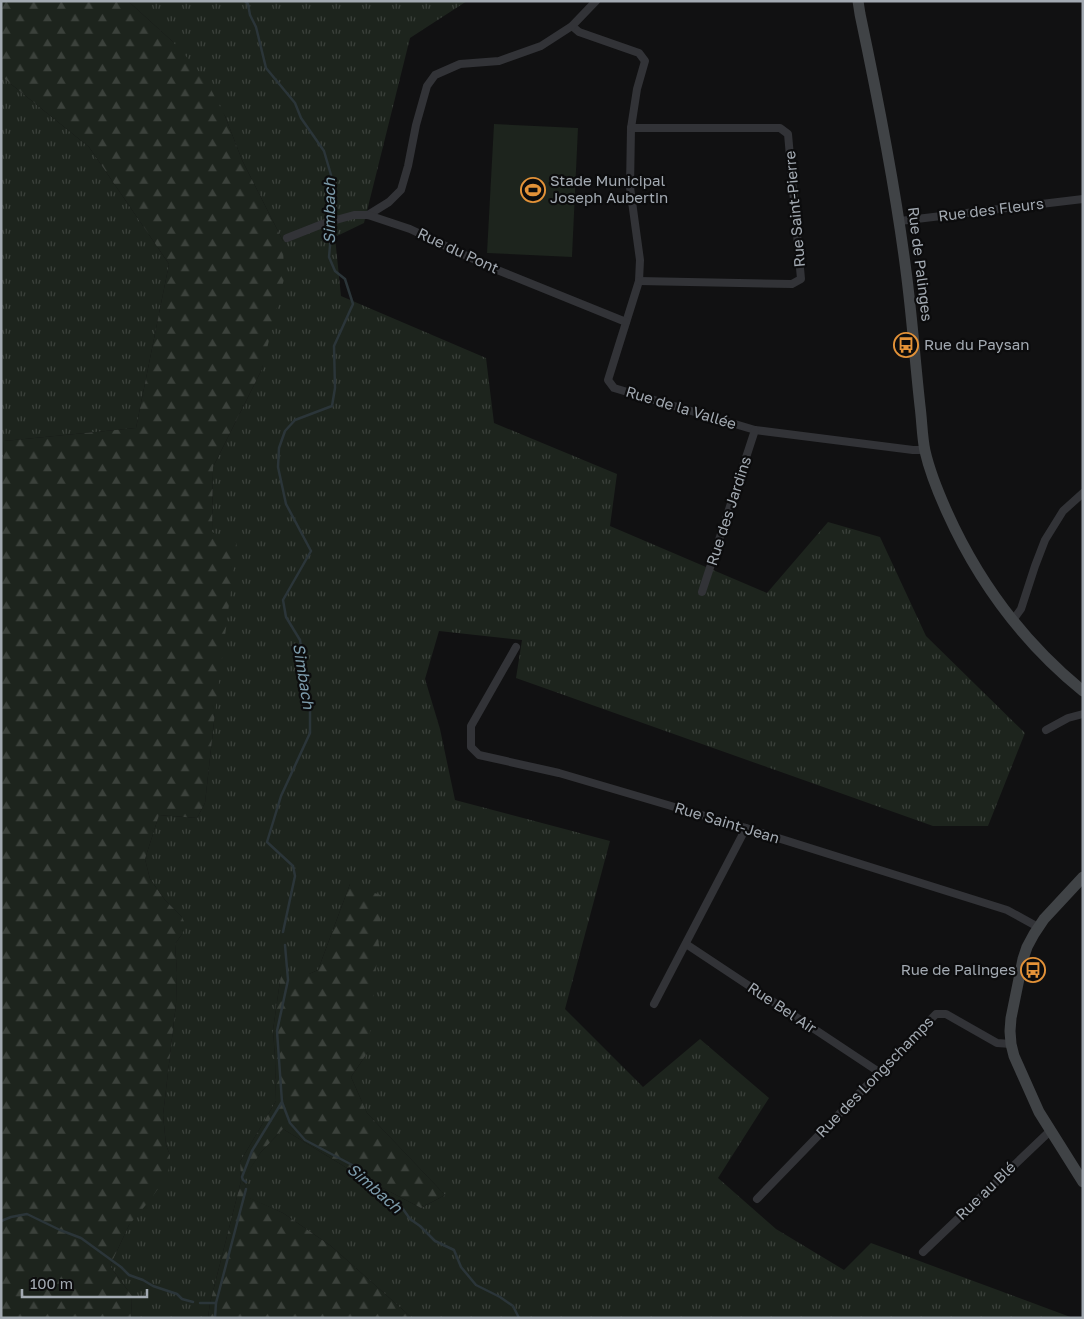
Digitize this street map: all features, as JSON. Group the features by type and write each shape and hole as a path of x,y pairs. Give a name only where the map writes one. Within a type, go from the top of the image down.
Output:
{"main road":[{"name":"Rue de Palinges","path":"858,1 885,134 900,221 925,450 932,477 962,544 1012,620 1039,651 1083,691"},
{"path":"1083,877 1053,908 1038,927 1028,947 1023,959 1010,1031 1011,1044 1021,1072 1039,1112 1083,1182"}],"street":[{"path":"368,215 389,202 401,190 427,86 435,74 460,64 499,61 541,46 572,26 596,1"},
{"name":"Rue de la Vallée","path":"572,26 579,32 639,53 645,61 637,89 631,128 630,187 640,260 639,281 608,380 614,388 755,430 925,450"},
{"name":"Rue Saint-Pierre","path":"631,128 780,128 788,134 801,279 792,284 639,281"},
{"name":"Rue des Fleurs","path":"900,221 1083,199"},
{"name":"Rue du Pont","path":"287,238 328,222 354,215 368,215 410,229 490,267 626,322"},
{"name":"Rue des Jardins","path":"702,592 755,430"},
{"path":"1012,620 1021,609 1045,540 1062,511 1083,493"},
{"name":"Rue Saint-Jean","path":"516,647 471,726 471,747 479,755 559,773 746,828 1007,910 1038,927"},
{"path":"1046,730 1068,718 1083,714"},
{"path":"654,1004 746,828"},
{"name":"Rue Bel Air","path":"686,944 879,1072"},
{"name":"Rue des Longschamps","path":"757,1199 936,1014 946,1014 996,1043 1011,1044"},
{"name":"Rue au Blé","path":"923,1252 1050,1131"}],"green space":[{"path":"1,1 128,1 172,41 208,84 225,116 242,160 283,241 284,279 262,369 213,467 212,532 237,543 205,803 197,818 159,815 145,859 150,879 165,900 182,917 186,926 175,944 177,973 176,1004 163,1115 166,1145 170,1155 168,1172 150,1200 129,1225 110,1266 132,1296 131,1318 1,1318 1,511 4,441 136,428 169,264 89,147 1,76"},
{"path":"128,1 467,1 410,38 364,223 335,237 341,296 486,358 494,423 617,474 610,526 767,593 828,522 880,537 926,636 1025,733 988,826 933,826 516,678 522,640 439,631 425,679 440,729 455,800 610,841 565,1009 643,1087 700,1039 769,1098 718,1178 776,1229 844,1270 871,1243 1073,1318 412,1318 331,1246 283,1213 249,1198 243,1179 261,1152 283,1129 360,1176 421,1208 445,1195 367,1113 351,1077 368,1052 350,884 318,970 309,974 281,974 273,1030 276,1101 240,1162 241,1181 210,1303 208,1318 131,1318 132,1296 110,1266 129,1225 170,1155 166,1145 163,1115 176,1004 177,973 175,944 182,934 182,917 165,900 150,879 145,859 159,815 197,818 205,803 215,713 212,532 213,467 262,369 283,241 242,160 225,116 172,41"},
{"path":"1,76 89,147 169,264 136,428 4,441 1,505"},
{"name":"Stade Municipal Joseph Aubertin","path":"494,124 578,128 572,257 487,253"},
{"path":"350,884 383,896 368,1052 351,1077 367,1113 445,1195 421,1208 360,1176 283,1129 261,1152 243,1180 250,1198 283,1213 331,1246 412,1318 208,1318 210,1303 241,1181 240,1162 276,1101 273,1030 281,974 309,974 318,970"}],"waterway":[{"name":"Simbach","path":"245,1 248,4 250,15 256,27 266,68 295,103 301,118 324,151 331,175 328,228 331,234 329,257 335,271 345,279 353,304 334,346 335,388 332,406 295,420 285,431 279,448 278,467 286,504 311,551 283,600 286,617 300,640 310,706 310,733 281,796 267,842 293,866 295,876 283,932"},
{"name":"Simbach","path":"285,945 288,980 277,1031 282,1102 290,1123 305,1140 354,1166 378,1190 403,1209 410,1219 435,1241 454,1250 461,1267 476,1285 513,1306 519,1318"},
{"path":"246,1182 242,1177 252,1151 282,1102"},
{"path":"215,1318 216,1303 246,1189"},
{"path":"1,1221 27,1214 81,1238 129,1275 177,1294 182,1299 193,1302"},
{"path":"200,1303 216,1303"}],"place":[{"name":"Stade Municipal Joseph Aubertin","path":"533,190"},
{"name":"Rue du Paysan","path":"906,345"},
{"name":"Rue de Palinges","path":"1033,970"}]}
